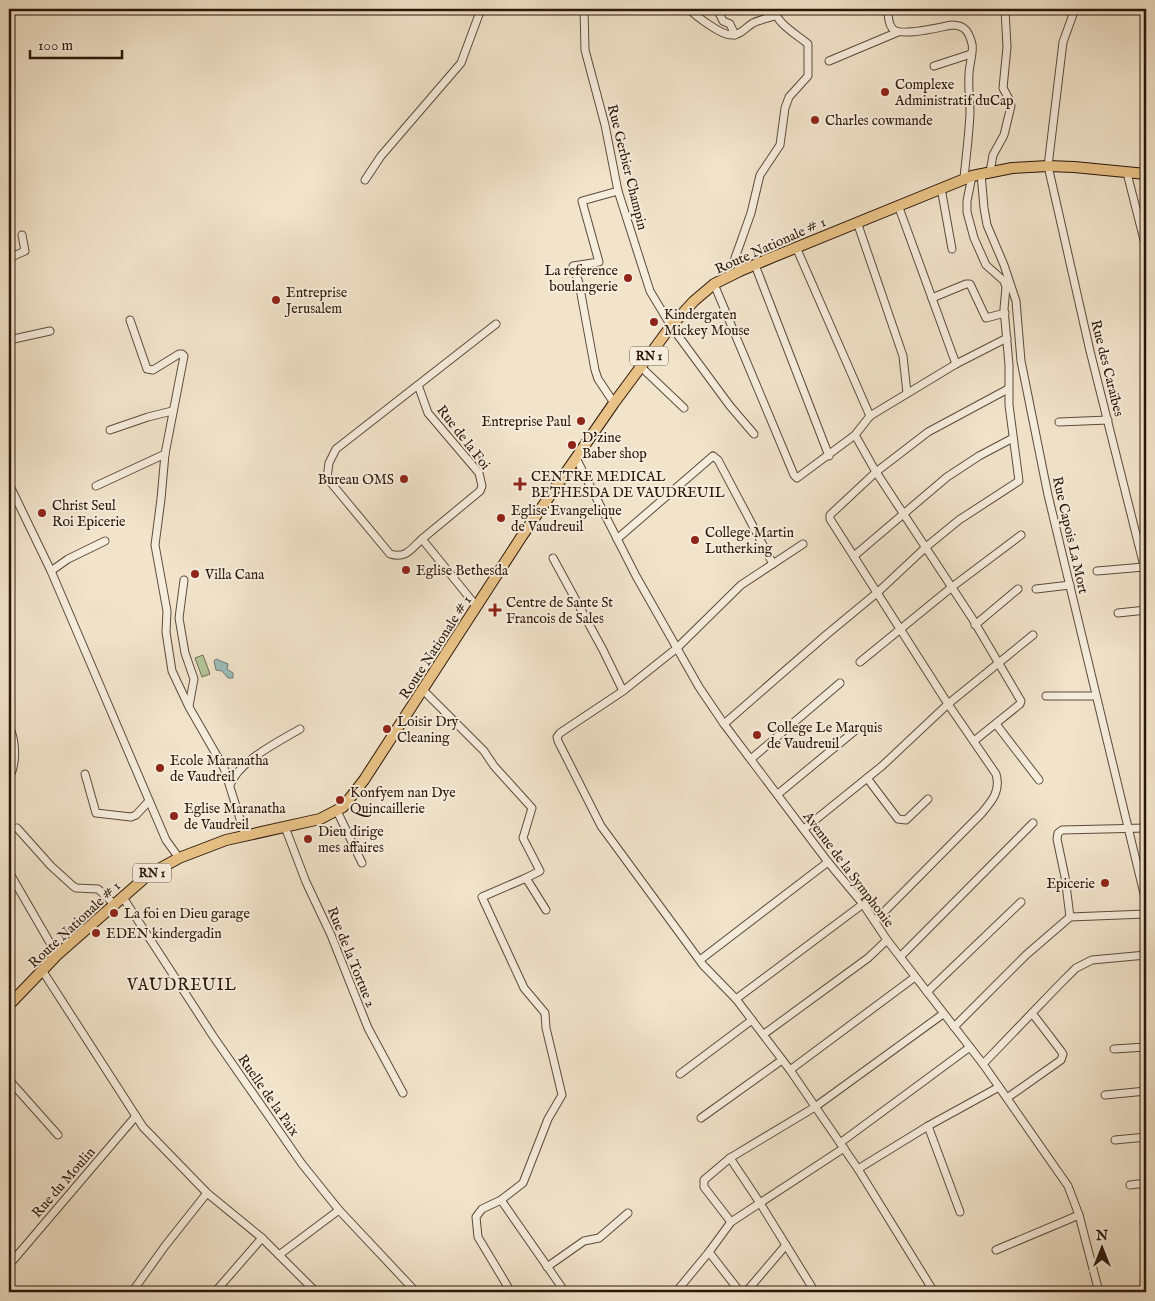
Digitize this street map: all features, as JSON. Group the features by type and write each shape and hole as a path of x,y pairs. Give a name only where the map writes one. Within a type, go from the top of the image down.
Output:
{"main road":[{"name":"Route Nationale # 1","path":"9,1005 56,955 148,875 179,858 245,835 320,819 338,811 351,798 522,536 614,402 671,326 694,301 714,284 796,247 977,175 1012,168 1048,166 1146,174"}],"street":[{"path":"365,180 381,156 461,63 481,9"},
{"name":"Rue Gerbier Champin","path":"584,9 585,50 605,125 618,191 650,291 671,326 730,406 754,434"},
{"path":"689,9 696,17 732,36 775,12 808,44 808,76 789,96 785,108 780,145 760,175 751,213 736,258 740,271"},
{"path":"717,9 723,21 730,24 735,34"},
{"path":"888,9 888,20 892,28 898,32 906,33 952,25 960,25 966,30 973,49 969,75 970,113 977,175"},
{"path":"724,724 959,520 1019,481 1008,389 1009,365 1005,313 1006,287 1004,281 986,265 978,250 967,212 967,201 977,175 993,156 1004,135 1010,106 1010,101 1003,88 1007,47 1005,9"},
{"path":"1048,166 1063,42 1074,9"},
{"path":"828,61 898,32"},
{"path":"934,66 971,54"},
{"name":"Rue des Caraïbes","path":"1048,166 1145,571"},
{"path":"1127,173 1146,248"},
{"name":"Rue Capois La Mort","path":"977,175 987,225 1016,301 1021,360 1048,495 1129,828 1143,872 1146,902"},
{"path":"941,188 952,249"},
{"path":"614,402 598,378 579,283 573,266 599,262 582,201 618,191"},
{"path":"898,205 956,364"},
{"path":"857,222 903,356 907,393"},
{"path":"9,258 25,252 22,235"},
{"path":"796,247 870,416"},
{"path":"755,265 829,456"},
{"path":"714,284 795,477 800,478 855,435 870,416 956,364 1007,338"},
{"path":"932,298 970,284 986,318 1005,313"},
{"path":"130,320 146,369 153,370 179,354 184,356 165,454 155,545 168,611 166,632 172,671 189,707 224,768 245,835"},
{"path":"477,607 422,540 404,556 390,554 327,478 329,463 336,449 496,324"},
{"path":"9,340 50,331"},
{"path":"641,367 684,408"},
{"name":"Rue de la Foi","path":"418,385 428,413 479,474 482,486 480,491 422,540"},
{"path":"875,921 992,802 998,781 996,774 948,704 830,519 830,515 876,472 928,432 1008,389"},
{"path":"110,430 172,411"},
{"path":"1060,422 1108,420"},
{"path":"855,435 876,472 952,587 1022,703 974,741"},
{"path":"854,556 947,477 979,456 1013,438"},
{"path":"96,486 165,454"},
{"path":"617,539 714,456 718,460 773,564"},
{"name":"Avenue de la Symphonie","path":"576,458 640,583 699,687 724,724 828,862 863,904 887,940 901,956 943,1014 983,1064 1068,1186 1079,1215 1100,1292"},
{"path":"9,484 51,571 166,840 179,858"},
{"path":"860,662 952,587 1021,535"},
{"path":"51,571 68,559 105,541"},
{"path":"803,544 741,585 677,648 623,691 560,733 558,741 601,826 700,960 736,999 790,1070 858,1169 934,1292"},
{"path":"553,558 623,691"},
{"path":"1097,571 1145,571"},
{"path":"184,580 179,618 185,652 194,679 189,707"},
{"path":"1036,589 1070,585"},
{"path":"975,625 1018,589"},
{"path":"1118,613 1146,610"},
{"path":"804,830 867,778 948,704 1033,635"},
{"path":"751,759 840,683"},
{"path":"423,690 484,751 494,766 532,808 523,838 540,871 482,897 524,988 545,1013 546,1028 562,1095 548,1119 523,1183 501,1200 478,1212 476,1224 478,1237 512,1292"},
{"path":"1046,696 1096,696"},
{"path":"996,724 1039,780"},
{"path":"9,726 12,732 15,753 14,765 9,778"},
{"path":"230,786 240,769 262,752 300,729"},
{"path":"778,794 857,729"},
{"path":"85,774 96,813 131,817 136,815 149,801"},
{"path":"867,778 898,819 906,820 928,799"},
{"path":"338,811 362,863"},
{"path":"901,956 1032,823"},
{"name":"Rue de la Tortue 2","path":"285,827 306,882 331,935 368,1028 403,1093"},
{"path":"17,828 51,866 73,886 76,888 98,889 114,904"},
{"path":"1070,917 1065,877 1057,839 1058,833 1062,830 1146,828"},
{"path":"700,960 828,862"},
{"path":"9,872 56,955"},
{"path":"526,878 546,910"},
{"path":"9,890 15,884"},
{"name":"Ruelle de la Paix","path":"122,896 213,1036 302,1164 340,1210 416,1292"},
{"path":"927,992 1021,902"},
{"path":"736,999 863,904"},
{"path":"954,1027 1026,955 1070,917 1146,914"},
{"path":"764,1034 868,958 887,940"},
{"path":"983,1064 1076,968 1092,960 1146,955"},
{"path":"42,970 143,1128 207,1192 262,1238 316,1292"},
{"path":"790,1070 916,977"},
{"path":"1007,1098 1061,1060 1062,1057 1061,1052 1032,1013"},
{"path":"731,1222 704,1187 703,1184 706,1178 730,1158 815,1107 943,1014"},
{"path":"680,1074 752,1020"},
{"path":"676,1292 731,1222 842,1146 970,1047"},
{"path":"1114,1049 1146,1047"},
{"path":"701,1118 782,1060"},
{"path":"9,1080 58,1135"},
{"path":"858,1169 928,1126 999,1087"},
{"path":"1106,1095 1146,1091"},
{"name":"Rue du Moulin","path":"9,1265 136,1116"},
{"path":"928,1126 960,1212"},
{"path":"1115,1140 1146,1137"},
{"path":"730,1158 815,1292"},
{"path":"1130,1185 1146,1183"},
{"path":"132,1292 207,1192"},
{"path":"501,1200 565,1292"},
{"path":"279,1256 340,1210"},
{"path":"547,1267 584,1241 599,1238 628,1213"},
{"path":"996,1250 1079,1215"},
{"path":"214,1292 262,1238"},
{"path":"746,1292 786,1245"},
{"path":"709,1252 740,1292"}],"green space":[{"path":"203,655 210,674 202,677 195,658"}],"water":[{"path":"216,659 228,664 227,669 233,673 233,678 228,678 222,671 216,670 214,661"}],"place":[{"name":"Complexe Administratif duCap","path":"885,92"},
{"name":"Charles cowmande","path":"815,120"},
{"name":"La reference boulangerie","path":"628,278"},
{"name":"Entreprise Jerusalem","path":"276,300"},
{"name":"Kindergaten Mickey Mouse","path":"654,322"},
{"name":"Entreprise Paul","path":"581,421"},
{"name":"D'zine Baber shop","path":"572,445"},
{"name":"Bureau OMS","path":"404,479"},
{"name":"CENTRE MEDICAL BETHESDA DE VAUDREUIL","path":"520,484"},
{"name":"Christ Seul Roi Epicerie","path":"42,513"},
{"name":"Eglise Evangelique de Vaudreuil","path":"501,518"},
{"name":"College Martin Lutherking","path":"695,540"},
{"name":"Eglise Bethesda","path":"406,570"},
{"name":"Villa Cana","path":"195,574"},
{"name":"Centre de Sante St Francois de Sales","path":"495,610"},
{"name":"Loisir Dry Cleaning","path":"387,729"},
{"name":"College Le Marquis de Vaudreuil","path":"757,735"},
{"name":"Ecole Maranatha de Vaudreil","path":"160,768"},
{"name":"Konfyem nan Dye Quincaillerie","path":"340,800"},
{"name":"Eglise Maranatha de Vaudreil","path":"174,816"},
{"name":"Dieu dirige mes affaires","path":"308,839"},
{"name":"Epicerie","path":"1105,883"},
{"name":"La foi en Dieu garage","path":"114,913"},
{"name":"EDEN kindergadin","path":"96,933"}],"district":[{"name":"VAUDREUIL","path":"182,984"}]}
